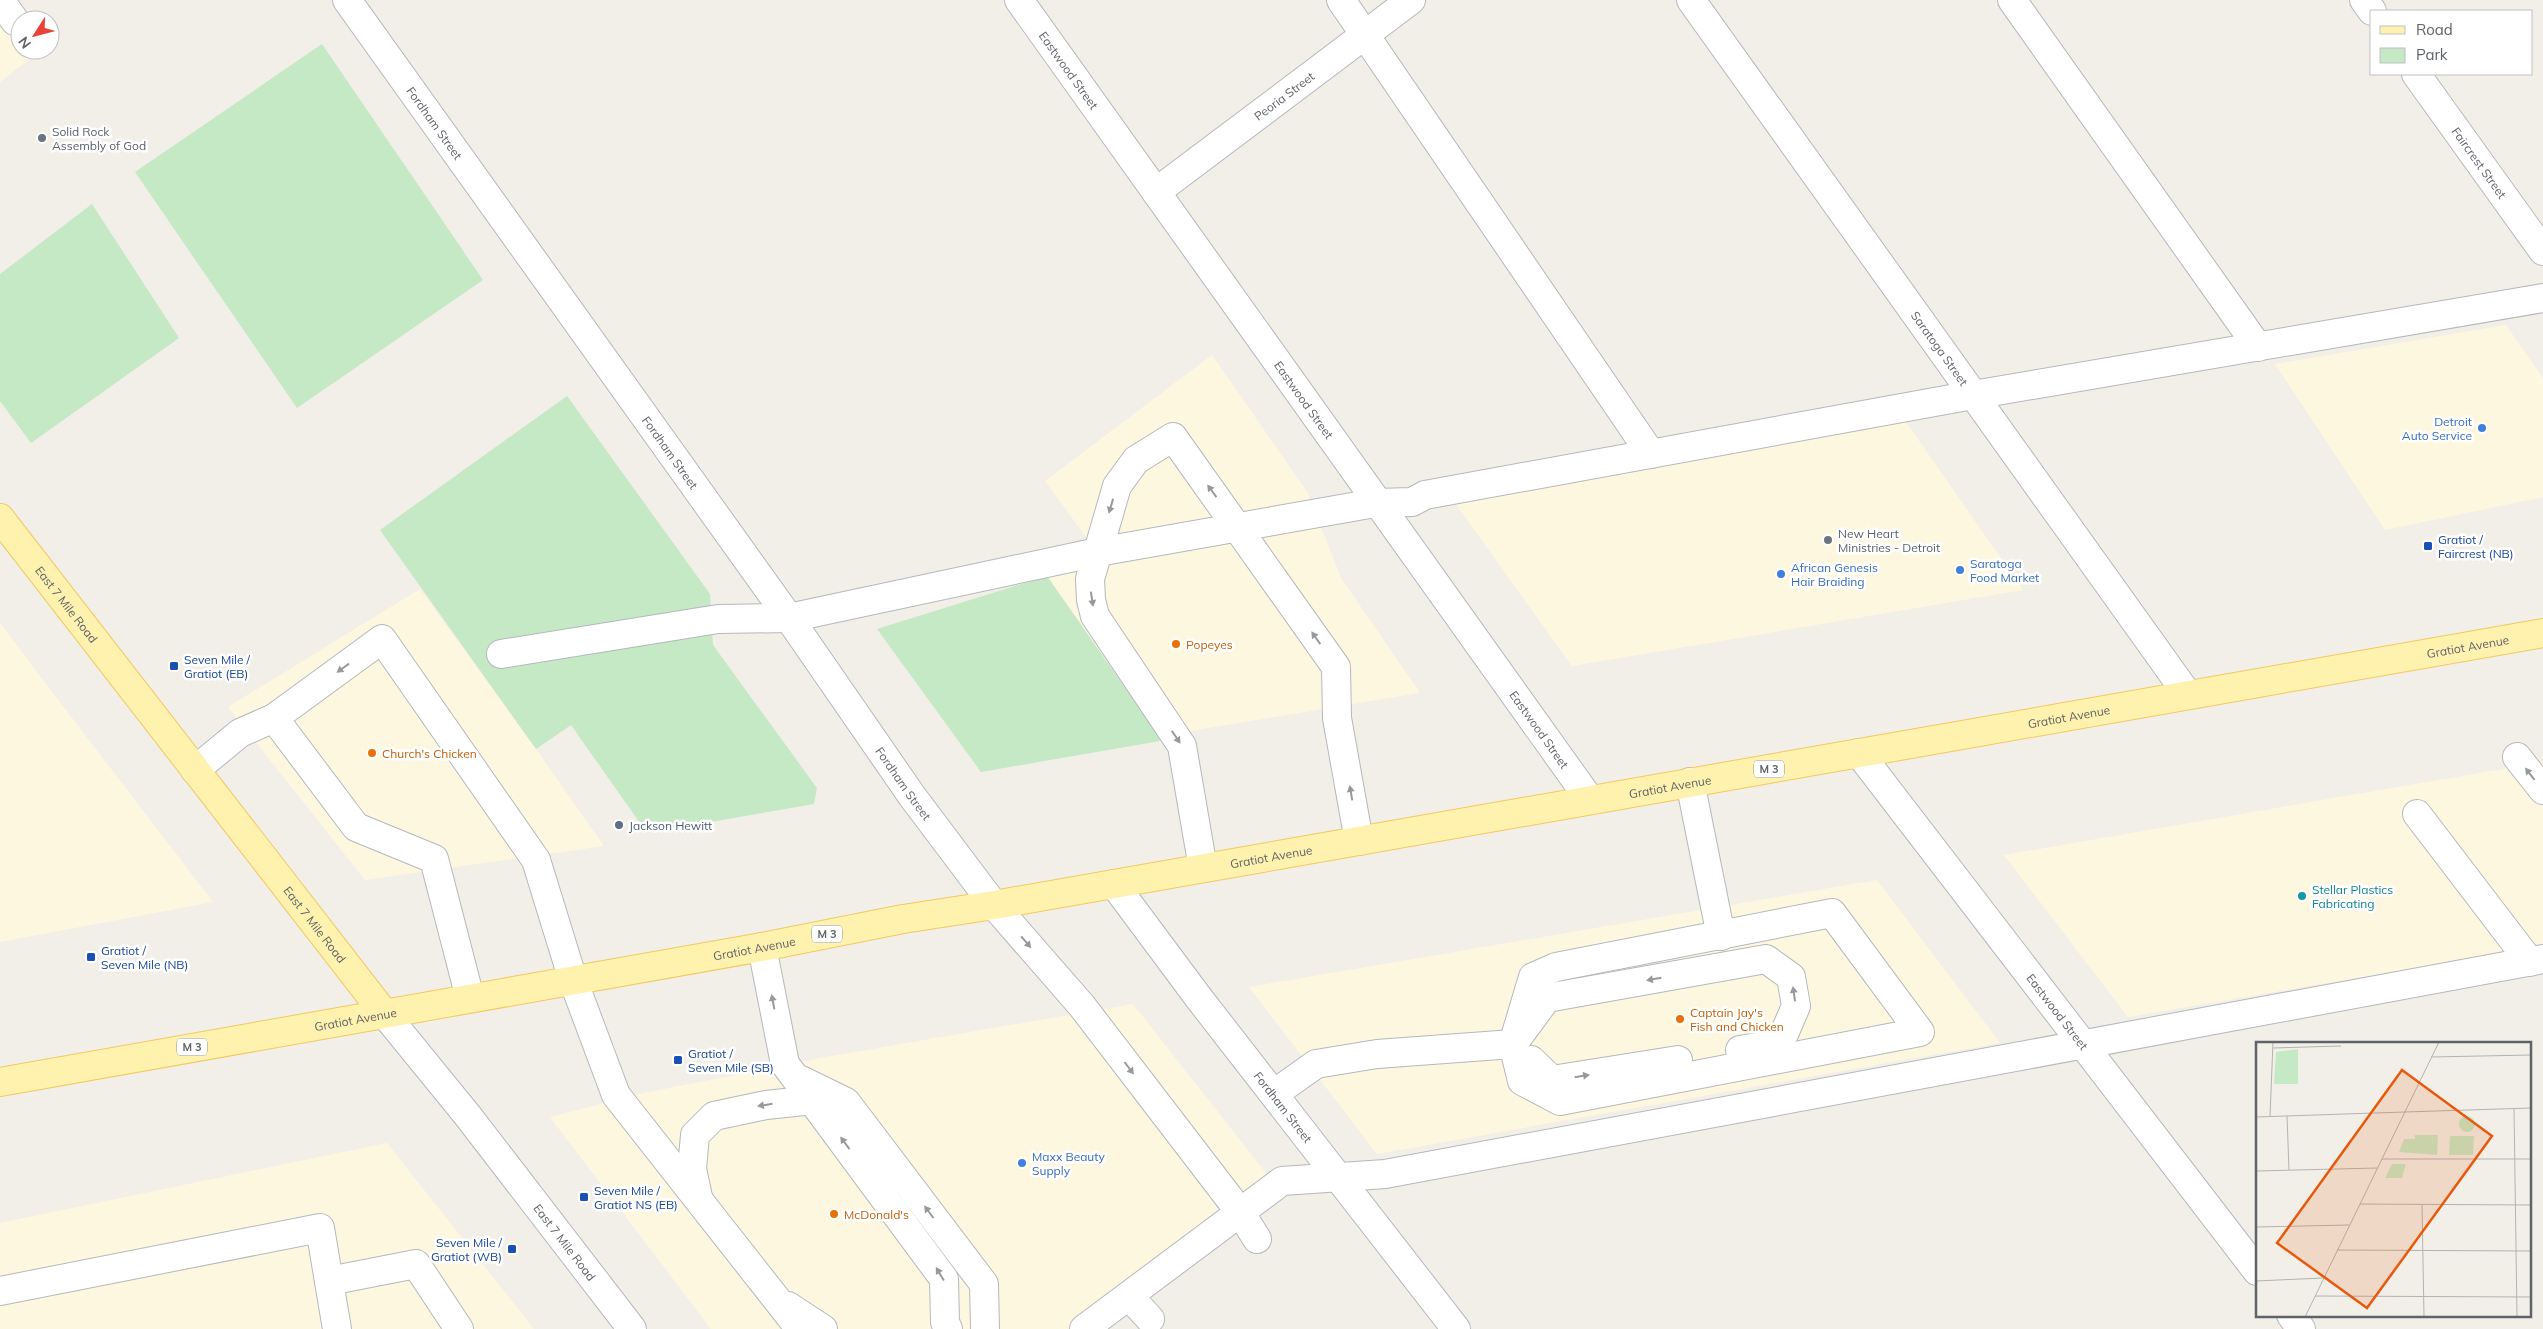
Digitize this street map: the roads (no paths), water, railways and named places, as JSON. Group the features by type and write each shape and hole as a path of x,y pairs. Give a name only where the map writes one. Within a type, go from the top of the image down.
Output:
{"main road":[{"name":"East 7 Mile Road","path":"0,518 384,1013"},
{"name":"Gratiot Avenue","path":"0,1082 762,947 903,919 994,905 2543,633"}],"street":[{"name":"Fordham Street","path":"347,0 789,618 908,790 994,905 1082,1006 1240,1212 1257,1239"},
{"name":"Eastwood Street","path":"1019,0 1590,800"},
{"path":"1341,0 1651,454"},
{"name":"Peoria Street","path":"1156,192 1410,0"},
{"name":"Saratoga Street","path":"1691,0 2188,696"},
{"path":"2012,0 2258,347"},
{"name":"Faircrest Street","path":"2417,75 2543,251"},
{"path":"501,654 718,619 789,618 1098,552 1376,502 1412,502 1425,495 1973,395 2543,298"},
{"path":"1203,868 1182,746 1095,616 1091,600 1090,579 1117,486 1136,460 1173,437 1336,667 1337,718 1359,841"},
{"path":"195,770 240,733 274,718 382,639 536,860 573,980 616,1095 800,1329"},
{"path":"274,718 356,827 434,859 470,998"},
{"name":"Eastwood Street","path":"1860,753 2256,1270"},
{"path":"2517,757 2543,790"},
{"path":"1690,782 1721,936"},
{"path":"1084,1329 1282,1181 1385,1174 2083,1043 2153,1032 2536,961 2417,814"},
{"name":"Fordham Street","path":"1114,884 1198,997 1275,1093 1456,1329"},
{"path":"1832,913 1920,1032 1560,1101 1522,1081 1513,1044 1533,977 1556,967 1832,913"},
{"path":"762,947 785,1064 814,1100 944,1279 943,1327"},
{"path":"1275,1093 1316,1064 1377,1054 1513,1044 1552,1080 1769,1045 1784,1034 1796,1006 1791,977 1766,959 1547,998 1513,1044"},
{"name":"East 7 Mile Road","path":"384,1013 468,1116 632,1329"},
{"path":"797,1079 846,1102 984,1284 985,1329"},
{"path":"698,1198 692,1169 695,1135 714,1116 766,1105 814,1100"},
{"path":"0,1291 320,1228 337,1329"},
{"path":"329,1281 416,1264 459,1329"},
{"path":"1129,1296 1150,1319"},
{"path":"778,1300 824,1329"},
{"path":"2292,1316 2301,1329"}],"place":[{"name":"Solid Rock Assembly of God","path":"42,138"},
{"name":"Detroit Auto Service","path":"2482,428"},
{"name":"New Heart Ministries - Detroit","path":"1828,540"},
{"name":"Gratiot / Faircrest (NB)","path":"2428,546"},
{"name":"Saratoga Food Market","path":"1960,570"},
{"name":"African Genesis Hair Braiding","path":"1781,574"},
{"name":"Popeyes","path":"1176,644"},
{"name":"Seven Mile / Gratiot (EB)","path":"174,666"},
{"name":"Church's Chicken","path":"372,753"},
{"name":"Jackson Hewitt","path":"619,825"},
{"name":"Stellar Plastics Fabricating","path":"2302,896"},
{"name":"Gratiot / Seven Mile (NB)","path":"91,957"},
{"name":"Captain Jay's Fish and Chicken","path":"1680,1019"},
{"name":"Gratiot / Seven Mile (SB)","path":"678,1060"},
{"name":"Maxx Beauty Supply","path":"1022,1163"},
{"name":"Seven Mile / Gratiot NS (EB)","path":"584,1197"},
{"name":"McDonald's","path":"834,1214"},
{"name":"Seven Mile / Gratiot (WB)","path":"512,1249"}]}
